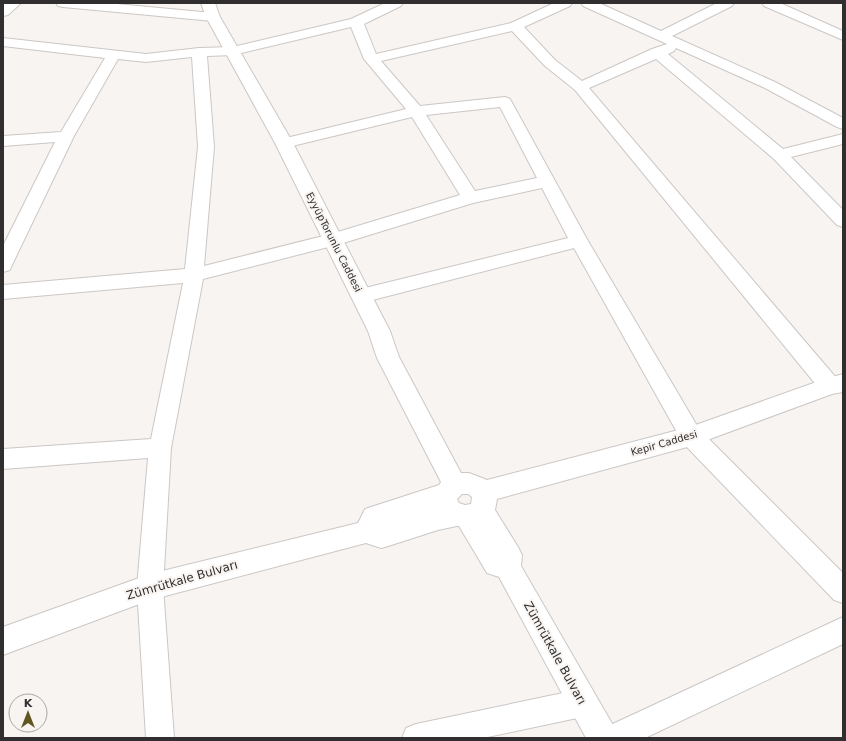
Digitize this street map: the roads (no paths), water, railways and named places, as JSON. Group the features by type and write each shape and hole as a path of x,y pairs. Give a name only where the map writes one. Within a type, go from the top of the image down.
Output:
{"street":[{"path":"3,12 14,3"},
{"path":"63,3 211,10"},
{"path":"3,42 146,58 199,52 233,51 356,22 396,3"},
{"path":"371,59 515,26 565,3"},
{"path":"588,3 770,86 843,124"},
{"path":"661,36 727,3"},
{"path":"769,3 843,36"},
{"name":"EyyüpTorunlu Caddesi","path":"211,10 284,142 379,331 388,358 496,564 508,568"},
{"path":"356,22 371,59 416,111 470,198"},
{"path":"515,26 550,63 580,87 836,385"},
{"path":"580,87 677,44"},
{"path":"160,738 150,587 160,448 194,275 206,147 199,52"},
{"path":"657,52 780,155 843,221"},
{"path":"3,265 8,243 66,136 114,54"},
{"path":"284,142 416,111 505,102 579,241 691,436 843,591"},
{"path":"3,141 66,136"},
{"path":"780,155 843,139"},
{"path":"3,292 194,275 334,240 470,198 547,181"},
{"path":"362,296 579,241"},
{"name":"Kepir Caddesi","path":"366,532 382,536 464,502 691,436 836,385"},
{"path":"3,459 160,448"},
{"name":"Zümrütkale Bulvarı","path":"3,641 150,587 366,532"},
{"name":"Zümrütkale Bulvarı","path":"508,568 582,703 603,738"},
{"path":"614,738 843,630"},
{"path":"416,738 582,703"}]}
